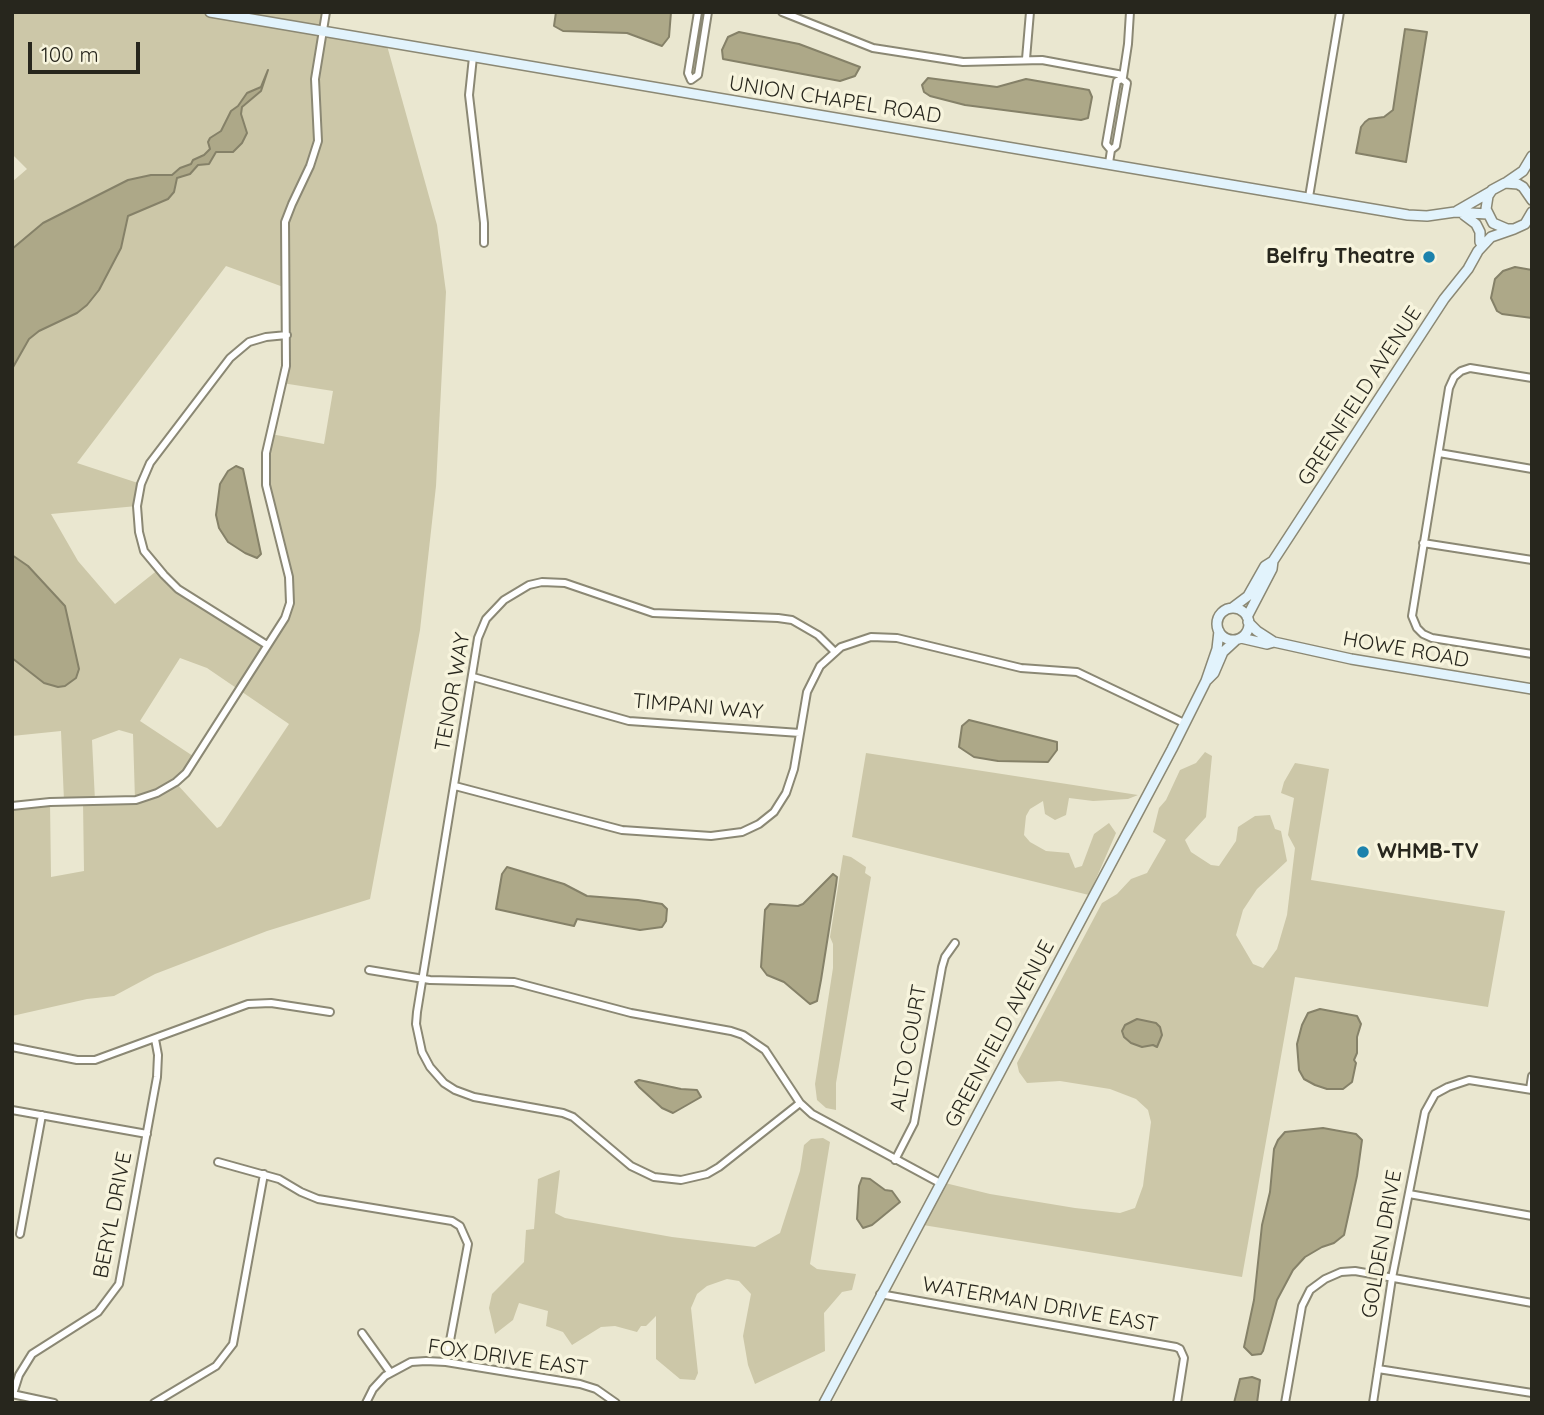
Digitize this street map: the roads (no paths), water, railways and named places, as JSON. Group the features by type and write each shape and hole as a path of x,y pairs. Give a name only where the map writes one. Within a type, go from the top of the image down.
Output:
{"main road":[{"name":"UNION CHAPEL ROAD","path":"210,12 1408,215 1427,216 1455,212 1488,215"},
{"path":"1505,183 1523,172 1532,156"},
{"name":"UNION CHAPEL ROAD","path":"1455,212 1505,183"},
{"path":"1505,183 1518,184 1531,195"},
{"name":"GREENFIELD AVENUE","path":"1231,608 1248,597 1265,566 1273,561 1444,299 1468,269 1479,247 1488,215 1486,202 1492,190"},
{"path":"1455,212 1467,216 1476,224 1480,232 1479,247"},
{"path":"1528,223 1532,212"},
{"path":"1488,215 1499,227 1514,229"},
{"name":"GREENFIELD AVENUE","path":"1479,247 1492,237 1528,223"},
{"name":"GREENFIELD AVENUE","path":"1247,619 1272,569 1273,561"},
{"path":"1231,608 1241,611 1247,619 1248,630 1238,639 1226,638 1219,631 1219,617 1231,608"},
{"name":"HOWE ROAD","path":"1247,619 1257,631 1274,642 1351,659 1532,689"},
{"name":"GREENFIELD AVENUE","path":"824,1403 1206,681 1217,649 1219,631"},
{"name":"GREENFIELD AVENUE","path":"1206,681 1214,673 1223,652 1238,639"},
{"name":"HOWE ROAD","path":"1238,639 1267,644 1274,642"}],"street":[{"path":"12,806 50,802 136,800 166,789 186,772 285,618 290,603 289,577 266,485 266,453 286,366 285,222 318,141 315,79 326,12"},
{"path":"689,93 691,80 688,73 698,12"},
{"path":"691,80 698,75 708,12"},
{"path":"782,12 799,15 873,48 963,62 1027,59 1123,77"},
{"path":"1027,59 1030,12"},
{"path":"1109,163 1111,150 1116,146 1127,83 1123,77 1130,12"},
{"path":"1309,198 1340,12"},
{"path":"473,57 469,92 484,243"},
{"path":"267,645 178,589 164,575 145,551 139,532 137,506 141,484 150,463 230,358 249,342 287,335"},
{"path":"1532,378 1470,368 1454,377 1449,388 1413,598 1414,622 1423,634 1432,638 1532,654"},
{"path":"1439,453 1532,470"},
{"path":"1423,543 1532,560"},
{"name":"TENOR WAY","path":"800,1103 707,1174 681,1180 654,1177 632,1166 573,1117 474,1097 444,1083 429,1066 418,1040 417,1012 478,638 486,619 504,600 542,582 574,584 653,613 793,620 818,635 834,651"},
{"path":"455,786 615,829 732,835 759,824 774,812 790,783 810,683 820,666 834,651 863,639 889,637 1021,668 1077,672 1184,723"},
{"name":"TIMPANI WAY","path":"472,677 629,721 800,733"},
{"name":"ALTO COURT","path":"895,1160 911,1131 916,1113 944,957 955,943"},
{"path":"369,970 423,979 514,982 643,1016 731,1031 755,1042 765,1050 800,1103 821,1120 940,1183"},
{"path":"12,1047 77,1060 94,1060 248,1004 271,1003 330,1012"},
{"name":"BERYL DRIVE","path":"13,1394 19,1374 32,1354 98,1312 119,1284 158,1066 155,1039"},
{"path":"1531,1089 1532,1076"},
{"name":"GOLDEN DRIVE","path":"1373,1403 1392,1278 1425,1112 1435,1094 1469,1080 1531,1089"},
{"path":"12,1110 147,1134"},
{"path":"20,1234 42,1115"},
{"path":"218,1162 279,1178 318,1199 452,1221 460,1226 468,1244 446,1362"},
{"path":"154,1403 216,1366 233,1344 264,1174"},
{"path":"1409,1194 1532,1216"},
{"path":"1284,1403 1302,1306 1310,1290 1340,1272 1355,1271 1532,1303"},
{"name":"WATERMAN DRIVE EAST","path":"880,1294 1176,1347 1184,1358 1177,1403"},
{"path":"362,1334 390,1372 379,1381 366,1403"},
{"name":"FOX DRIVE EAST","path":"390,1372 411,1362 446,1362 580,1384 596,1389 616,1403"},
{"path":"1378,1369 1532,1394"},
{"path":"13,1394 54,1403"}],"place":[{"name":"Belfry Theatre","path":"1429,257"},
{"name":"WHMB-TV","path":"1363,852"}]}
